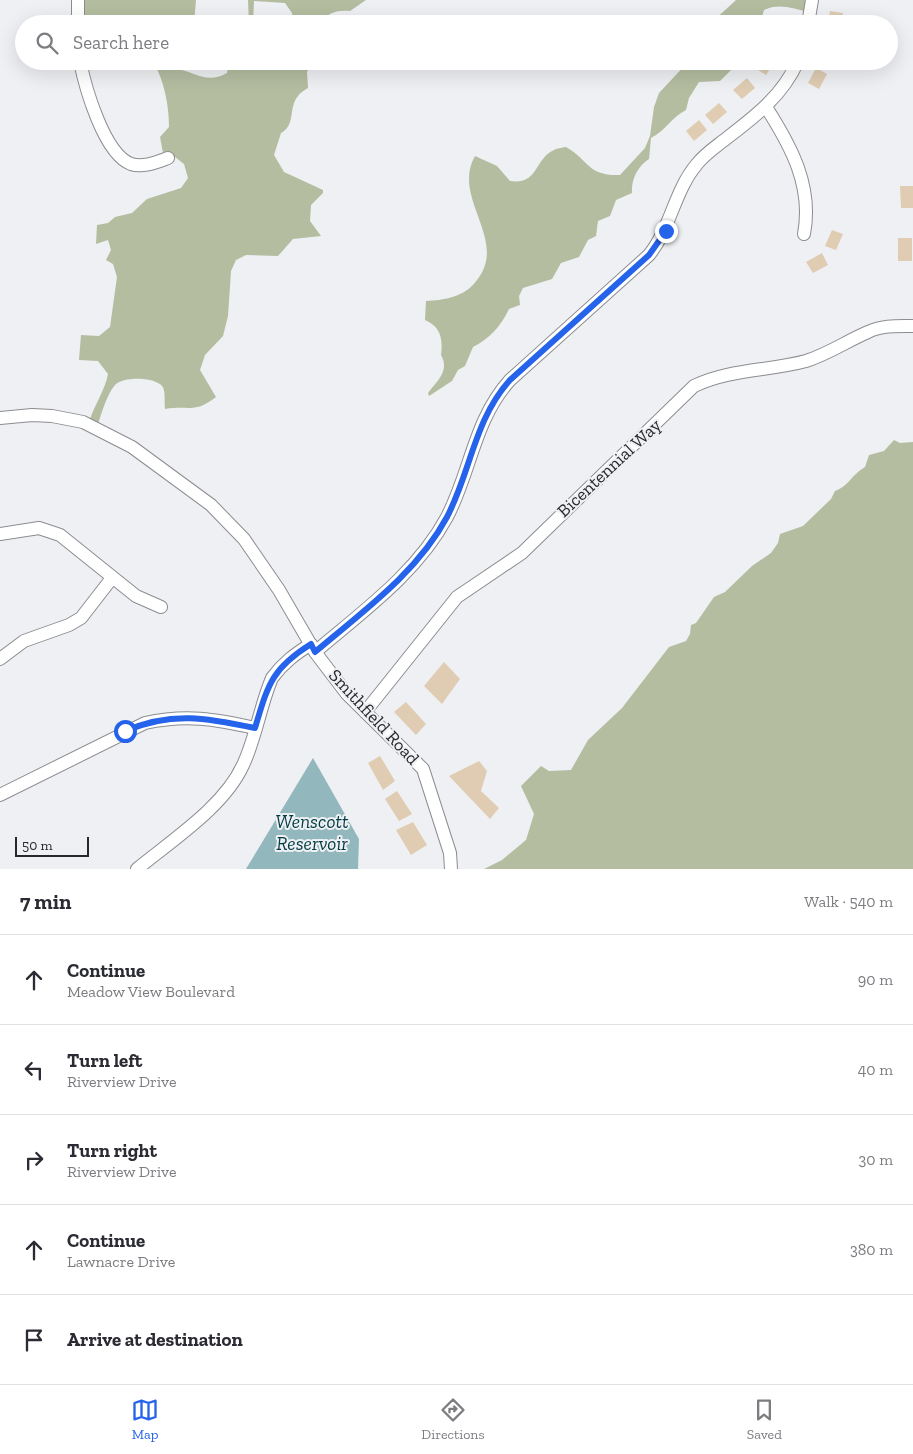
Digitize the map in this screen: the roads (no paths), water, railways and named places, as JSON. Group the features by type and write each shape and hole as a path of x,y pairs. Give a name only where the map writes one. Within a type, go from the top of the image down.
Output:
{"street":[{"path":"78,0 78,15"},
{"path":"810,15 812,0"},
{"path":"83,70 94,108 112,148 122,158 132,164 151,164 168,158"},
{"path":"137,869 222,796 244,765 272,678 280,667 294,655 313,648 367,610 427,547 447,516 465,473 485,414 495,398 516,375 649,255 666,231 676,202 697,163 766,107 794,70"},
{"path":"766,107 789,144 799,168 807,203 804,234"},
{"name":"Bicentennial Way","path":"364,712 456,597 522,553 694,386 707,380 736,373 807,360 842,347 868,332 885,326 913,326"},
{"name":"Smithfield Road","path":"0,418 32,414 83,422 115,436 164,469 211,506 244,539 279,590 313,648 347,694 423,769 450,853 451,869"},
{"path":"0,534 27,528 50,530 60,534 136,596 161,607"},
{"path":"0,659 24,641 69,625 81,618 112,578"},
{"path":"0,795 145,723 168,718 191,717 255,728"}],"water":[{"name":"Wenscott Reservoir","path":"313,758 359,839 358,869 246,869"}]}
